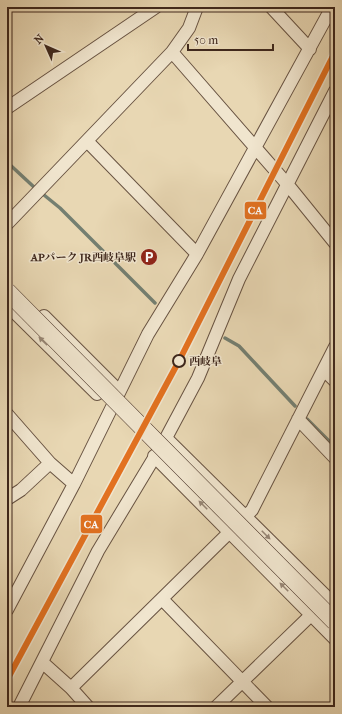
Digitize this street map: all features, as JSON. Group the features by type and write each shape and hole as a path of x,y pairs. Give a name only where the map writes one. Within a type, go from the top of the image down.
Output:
{"street":[{"path":"7,108 156,7"},
{"path":"7,224 88,142 172,52 189,28 197,7"},
{"path":"271,7 310,49"},
{"path":"7,610 74,484 153,324 197,254 256,149 332,7"},
{"path":"172,52 288,185 335,243"},
{"path":"19,707 98,551 166,438 205,363 239,279 335,91"},
{"path":"88,142 197,254"},
{"path":"7,291 335,622"},
{"path":"7,305 111,407"},
{"path":"44,316 119,391"},
{"path":"71,688 252,510 335,348"},
{"path":"324,370 335,381"},
{"path":"7,414 50,463 74,484"},
{"path":"298,420 335,458"},
{"path":"166,438 333,599"},
{"path":"154,456 335,639"},
{"path":"7,499 21,490 50,463"},
{"path":"162,599 267,707"},
{"path":"216,707 311,615"},
{"path":"42,662 71,688 88,707"}],"waterway":[{"path":"7,162 35,188"},
{"path":"44,195 60,208 155,303"},
{"path":"225,338 239,346 295,406"},
{"path":"307,419 335,447"}],"transit line":[{"name":"CA","path":"7,680 180,359 335,52"}],"place":[{"name":"APパーク JR西岐阜駅","path":"149,257"},
{"name":"西岐阜","path":"179,361"}]}
